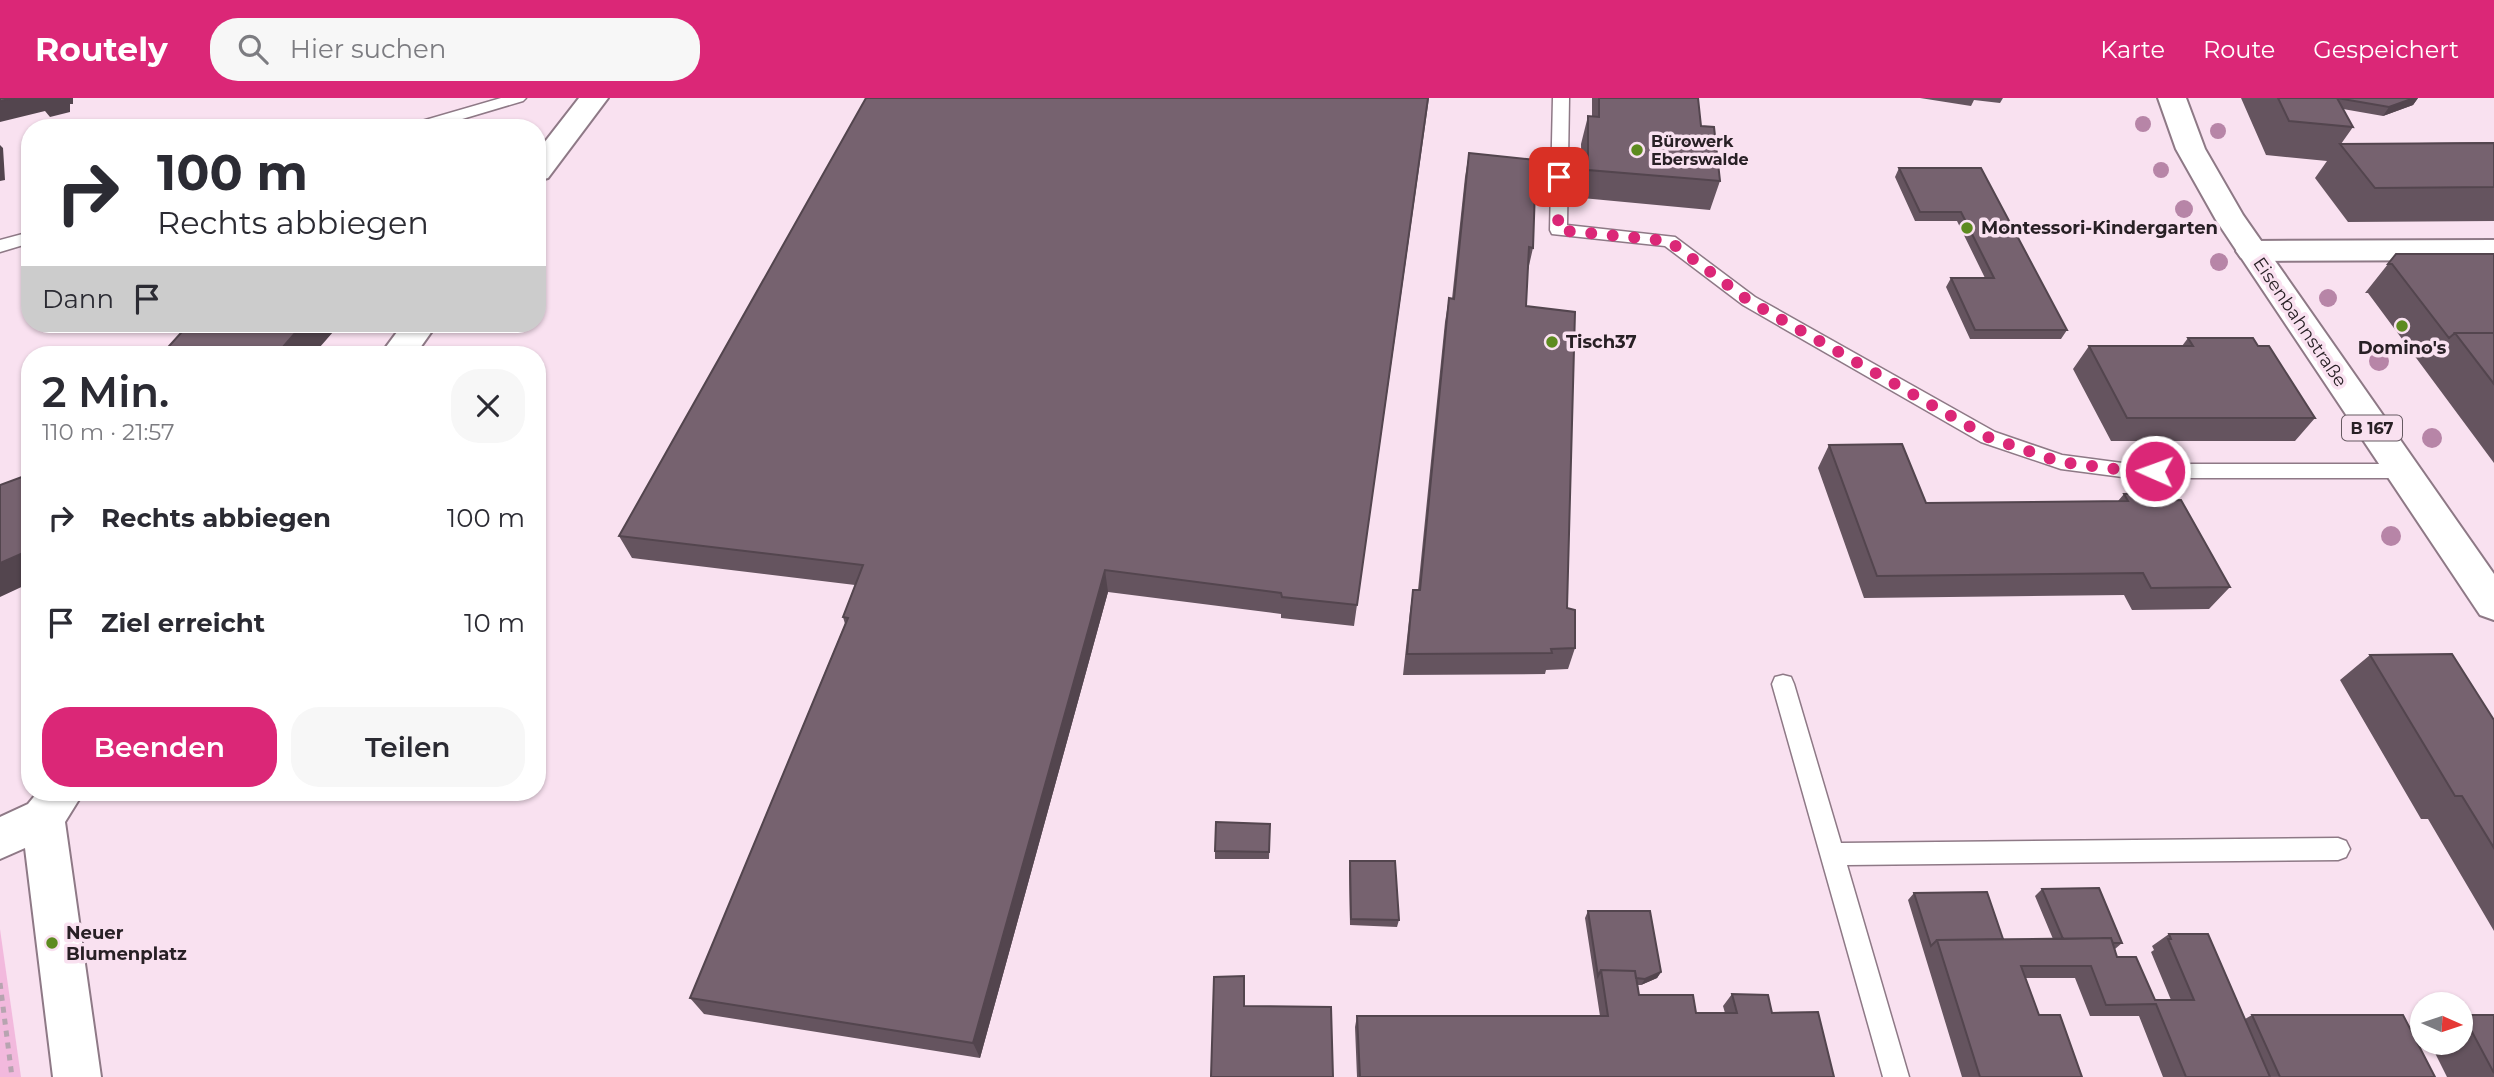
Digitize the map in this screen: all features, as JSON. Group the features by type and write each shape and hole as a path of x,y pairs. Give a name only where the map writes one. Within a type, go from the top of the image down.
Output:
{"main road":[{"path":"546,160 594,98"},
{"name":"Eisenbahnstraße","path":"2172,98 2205,177 2252,251 2494,604"},
{"path":"2252,251 2494,250"},
{"path":"0,839 52,805 77,1077"}],"lane":[{"path":"445,119 518,98"},
{"path":"1561,98 1558,230 1669,241 1749,301 1988,437 2060,462 2130,471 2402,471"},
{"path":"0,246 21,240"},
{"path":"1783,684 1896,1077"},
{"path":"1832,854 2338,849"}],"path":[{"path":"0,983 12,1077"}],"shaded area":[{"path":"0,929 21,1077 0,1077"}],"building":[{"path":"866,98 1428,98 1357,605 1282,597 1281,593 1105,570 973,1043 690,998 848,618 843,617 863,565 619,536"},
{"name":"Bürowerk Eberswalde","path":"1599,98 1698,98 1701,126 1714,127 1720,181 1588,170 1588,116 1599,117"},
{"path":"2278,98 2337,98 2353,127 2289,121"},
{"path":"2337,98 2414,98 2389,107"},
{"path":"2494,143 2494,187 2375,188 2340,144"},
{"path":"1469,153 1536,160 1533,248 1529,247 1526,306 1575,312 1567,608 1575,610 1575,648 1551,649 1552,653 1407,654 1413,590 1420,590 1449,298 1454,299"},
{"path":"1899,168 1981,168 2067,330 1975,330 1951,278 1994,278 1961,212 1920,212"},
{"path":"2396,254 2494,254 2494,333 2455,333 2449,338 2392,264 2388,264"},
{"path":"181,333 295,333 284,346 169,346"},
{"path":"2455,333 2494,333 2494,384"},
{"path":"2188,338 2253,338 2258,346 2269,346 2315,418 2127,418 2089,346 2193,346"},
{"path":"1902,444 1926,503 2128,501 2124,494 2154,493 2158,501 2181,500 2230,587 2151,588 2143,573 1877,576 1829,445"},
{"path":"21,477 21,554 0,563 0,485"},
{"path":"2452,654 2494,720 2494,848 2462,796 2455,796 2370,655"},
{"path":"1216,822 1270,824 1269,852 1215,851"},
{"path":"1350,861 1395,861 1399,920 1351,919"},
{"path":"2099,888 2122,943 2113,943 2111,938 2063,939 2042,889"},
{"path":"1987,892 2003,939 1937,940 1931,946 1914,893"},
{"path":"1588,911 1650,911 1661,972 1645,979 1636,978 1635,971 1601,970 1598,976"},
{"path":"2169,934 2208,934 2270,1077 2186,1077 2156,1004 2106,1005 2091,966 2021,966 2039,1015 2060,1015 2082,1077 1980,1077 1937,940 2111,938 2117,957 2136,957 2155,1000 2194,1000 2168,939 2171,939"},
{"path":"1601,970 1635,971 1639,995 1693,995 1696,1013 1737,1013 1732,994 1768,995 1772,1013 1818,1012 1834,1077 1360,1077 1357,1016 1608,1016"},
{"path":"1244,976 1244,1006 1331,1007 1333,1077 1211,1077 1214,977"},
{"path":"2252,1015 2403,1015 2410,1029 2410,1055 2424,1055 2435,1077 2280,1077"},
{"path":"2473,1015 2494,1015 2494,1073 2473,1034"}],"place":[{"name":"Bürowerk Eberswalde","path":"1637,150"},
{"name":"Montessori-Kindergarten","path":"1967,228"},
{"name":"Domino's","path":"2402,326"},
{"name":"Tisch37","path":"1552,342"},
{"name":"Neuer Blumenplatz","path":"52,943"}],"route":[{"path":"1559,177 1558,230 1669,241 1749,301 1988,437 2060,462 2130,471 2155,471"}]}
